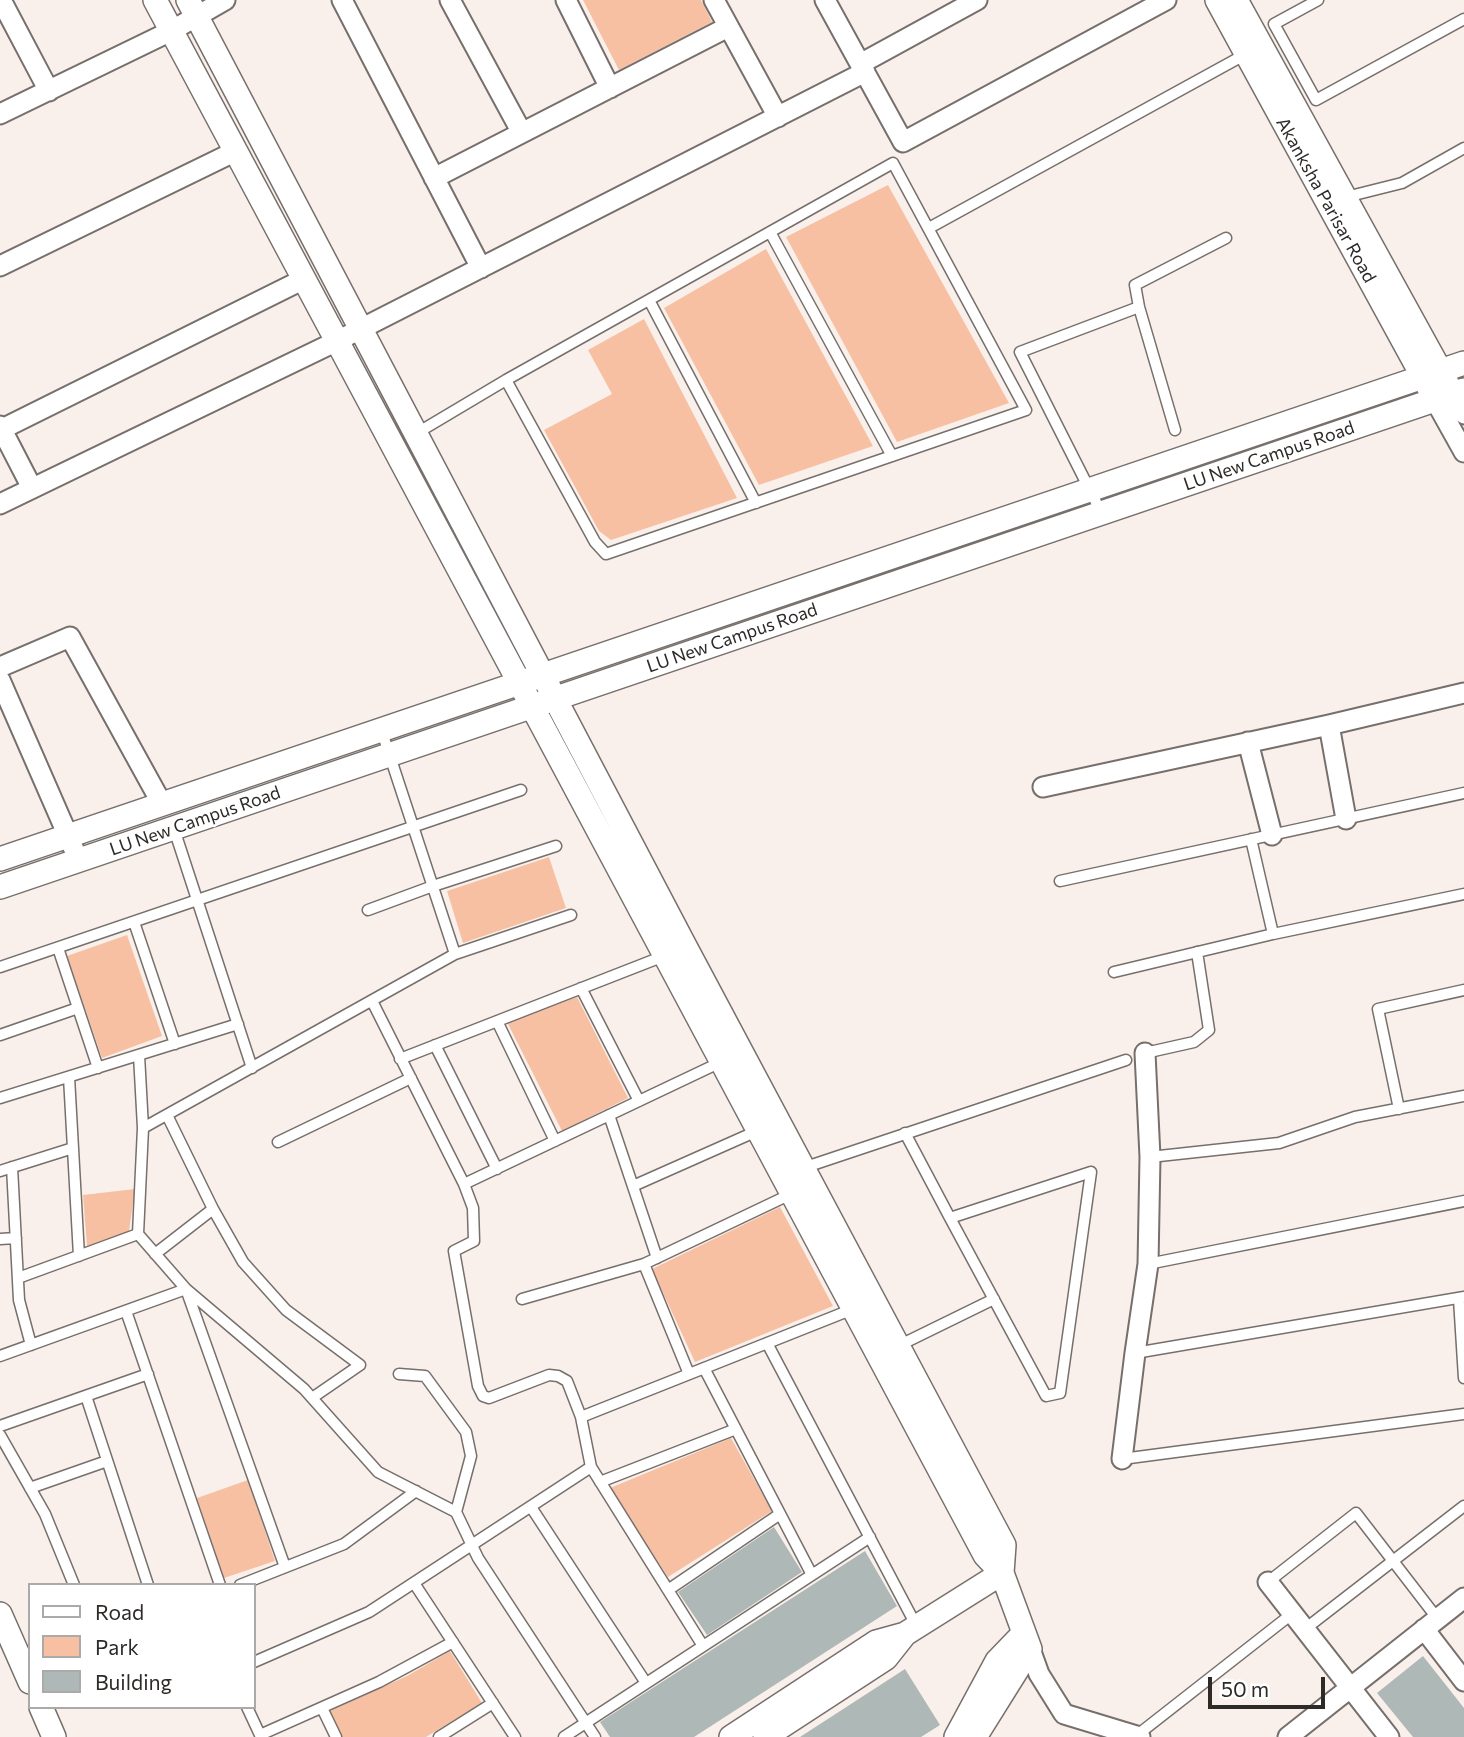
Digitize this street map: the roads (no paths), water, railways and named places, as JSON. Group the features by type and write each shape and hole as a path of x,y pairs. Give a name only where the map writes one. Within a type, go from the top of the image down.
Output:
{"street":[{"path":"1,0 49,91"},
{"path":"155,0 531,706 675,952 721,1062 771,1139 803,1168 1004,1545 1002,1573 1039,1674 1064,1714 1138,1737"},
{"path":"0,114 171,31 192,8 225,0"},
{"path":"342,0 481,268"},
{"path":"450,0 522,133"},
{"path":"566,0 610,88"},
{"path":"714,0 778,117"},
{"path":"825,0 903,142 1166,0"},
{"path":"0,504 362,329 778,117 977,0"},
{"name":"Akanksha Parisar Road","path":"1217,0 1246,54 1337,201"},
{"name":"Akanksha Parisar Road","path":"1236,0 1337,201 1432,374 1451,395"},
{"path":"192,8 543,674 675,952 771,1139 792,1193 985,1556 1002,1573"},
{"path":"435,178 728,26"},
{"path":"0,266 236,151"},
{"path":"33,488 1,428 304,279"},
{"name":"LU New Campus Road","path":"0,859 1464,363"},
{"path":"1451,395 1464,414"},
{"path":"1451,395 1464,452"},
{"name":"LU New Campus Road","path":"0,887 1451,395"},
{"path":"0,667 70,637 162,804"},
{"path":"0,680 79,861"},
{"path":"1043,787 1329,725 1464,692"},
{"path":"1329,725 1346,819"},
{"path":"1248,742 1272,835"},
{"path":"1122,1460 1148,1264 1150,1157 1136,1056"},
{"path":"731,1737 876,1642 911,1630 1002,1573"},
{"path":"1268,1582 1389,1737"},
{"path":"1288,1737 1464,1598"},
{"path":"0,1614 28,1674"},
{"path":"1431,1624 1464,1681"},
{"path":"765,1737 886,1658 911,1630"},
{"path":"968,1736 997,1661 1027,1641"},
{"path":"42,1709 54,1737"}],"lane":[{"path":"1318,0 1274,24 1316,100 1464,19"},
{"path":"929,228 1246,54"},
{"path":"1337,201 1402,183 1464,148"},
{"path":"417,433 506,380 893,163 1026,410 606,554 595,542 506,380"},
{"path":"770,232 892,456"},
{"path":"1175,430 1135,285 1226,238"},
{"path":"649,300 755,503"},
{"path":"1101,513 1020,352 1139,307"},
{"path":"381,729 455,954"},
{"path":"0,967 521,790"},
{"path":"1060,881 1464,793"},
{"path":"174,828 252,1068"},
{"path":"1251,839 1273,934"},
{"path":"368,910 556,846"},
{"path":"1114,972 1273,934 1464,894"},
{"path":"143,1128 455,954 571,915"},
{"path":"134,922 176,1044"},
{"path":"58,948 98,1068"},
{"path":"400,1059 675,952"},
{"path":"803,1168 1136,1056 1194,1042 1209,1030 1197,952"},
{"path":"580,989 639,1101"},
{"path":"1399,1109 1378,1009 1464,990"},
{"path":"372,1001 464,1184 473,1208 474,1241 454,1251 478,1386 483,1396 489,1398 549,1376 558,1376 567,1381 581,1417 591,1467 703,1646"},
{"path":"0,1035 78,1007"},
{"path":"497,1021 555,1141"},
{"path":"0,1098 237,1024"},
{"path":"435,1045 497,1169"},
{"path":"139,1055 143,1128 138,1234 186,1289 312,1398 378,1472 456,1512 472,1546 596,1737"},
{"path":"464,1184 721,1062"},
{"path":"69,1077 79,1256"},
{"path":"278,1142 411,1078"},
{"path":"1150,1157 1279,1143 1355,1117 1464,1096"},
{"path":"167,1115 213,1209 243,1262 286,1310 360,1366 312,1398"},
{"path":"609,1115 657,1258"},
{"path":"905,1133 950,1218 1046,1396 1060,1393 1091,1172 950,1218"},
{"path":"633,1186 771,1139"},
{"path":"0,1171 73,1148"},
{"path":"12,1167 19,1300 31,1345"},
{"path":"522,1299 644,1264 792,1193"},
{"path":"1148,1264 1464,1201"},
{"path":"155,1254 213,1209"},
{"path":"18,1278 138,1234"},
{"path":"0,1239 16,1238"},
{"path":"644,1264 689,1374"},
{"path":"0,1356 186,1289"},
{"path":"186,1289 285,1567"},
{"path":"1135,1353 1462,1298 1464,1378"},
{"path":"898,1346 994,1299"},
{"path":"581,1417 854,1309"},
{"path":"126,1311 219,1583"},
{"path":"767,1343 870,1537 911,1630"},
{"path":"704,1368 813,1575"},
{"path":"0,1426 148,1374"},
{"path":"399,1374 425,1376 466,1432 471,1456 456,1512"},
{"path":"86,1396 147,1583"},
{"path":"1122,1460 1464,1414"},
{"path":"600,1482 736,1429"},
{"path":"0,1435 45,1514 73,1583"},
{"path":"30,1488 107,1461"},
{"path":"256,1661 369,1612 591,1467"},
{"path":"245,1583 344,1544 416,1492"},
{"path":"1306,1629 1464,1506"},
{"path":"531,1507 646,1684"},
{"path":"1268,1582 1356,1513 1393,1561 1431,1624"},
{"path":"667,1590 780,1514"},
{"path":"564,1737 870,1537"},
{"path":"414,1583 515,1737"},
{"path":"1138,1737 1293,1613"},
{"path":"248,1709 260,1736 379,1682 453,1642"},
{"path":"439,1737 493,1703"},
{"path":"322,1708 335,1737"}]}
